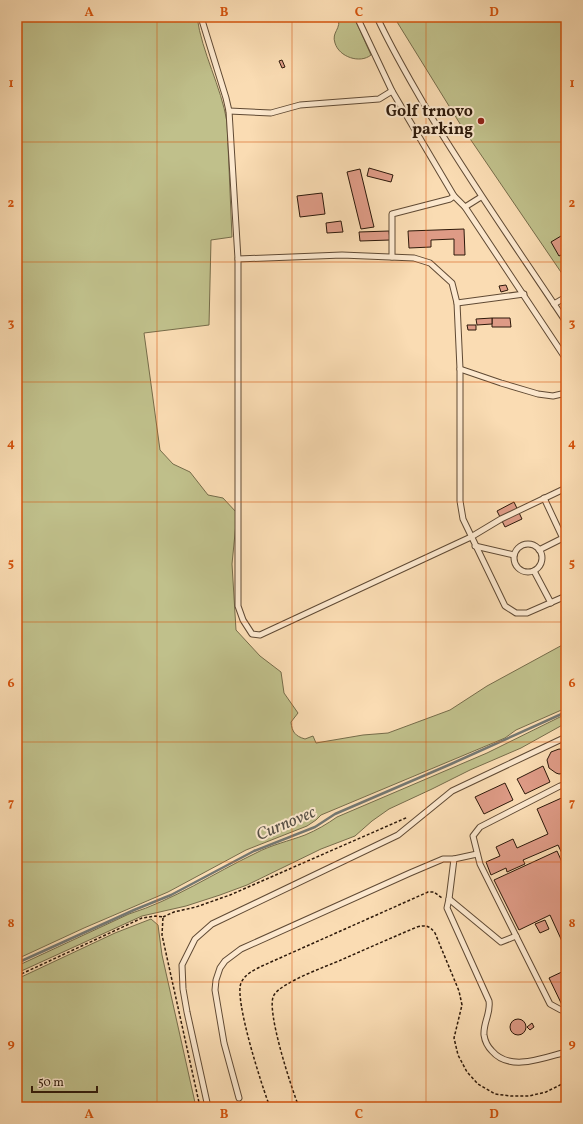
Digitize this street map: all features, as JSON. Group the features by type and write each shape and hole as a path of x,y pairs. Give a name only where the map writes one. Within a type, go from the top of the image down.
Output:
{"lane":[{"path":"201,17 229,111 238,259 238,606 243,620 252,634 260,635 471,537 501,519 566,488"},
{"path":"357,17 392,91 454,196 465,207 524,294 566,360"},
{"path":"377,17 414,87 449,146 481,197 566,322"},
{"path":"229,111 271,113 300,106 379,99 392,91"},
{"path":"392,257 392,214 450,199 454,196"},
{"path":"465,207 481,197"},
{"path":"238,259 342,254 414,258 430,263 452,283 457,303 460,369 460,501 463,519 505,606 516,613 527,613 566,596"},
{"path":"457,303 524,294"},
{"path":"554,304 566,297"},
{"path":"460,369 538,394 553,396 566,393"},
{"path":"544,498 566,545"},
{"path":"539,550 563,538"},
{"path":"527,544 536,547 539,550 541,554 541,562 534,571 525,572 515,564 514,555 519,548 527,544"},
{"path":"475,546 514,555"},
{"path":"534,571 551,603"},
{"path":"208,1107 183,989 182,965 195,939 212,924 398,835 452,791 566,737"},
{"path":"566,784 480,826 473,836 480,864 550,1004 561,1010 566,1009"},
{"path":"239,1098 224,1043 215,990 216,980 220,968 226,961 241,949 396,879 443,859 454,859 477,854"},
{"path":"454,859 447,908 489,1001 489,1013 484,1028 485,1042 501,1059 519,1063 566,1052"},
{"path":"449,902 501,942 516,936"}],"path":[{"path":"17,976 142,918 156,916 163,917 174,912 196,907 230,895 411,816"},
{"path":"270,1107 264,1092 242,1010 239,993 241,983 245,976 262,966 428,892 434,892 449,902"},
{"path":"163,917 162,935 200,1107"},
{"path":"299,1107 289,1079 273,1017 271,1003 273,996 288,984 306,975 417,927 425,925 430,927 435,932 459,991 462,1005 454,1038 458,1055 467,1072 474,1080 495,1094 511,1096 529,1096 546,1092 566,1082"}],"green space":[{"path":"17,17 197,17 203,44 220,95 227,122 232,237 211,240 209,325 144,333 160,450 173,464 190,472 208,495 223,498 237,513 232,564 236,630 260,656 281,672 284,693 298,713 291,722 295,733 305,739 313,736 316,743 363,735 388,733 450,710 487,686 566,643 566,708 516,730 505,738 321,815 307,826 246,850 168,892 17,959"},
{"path":"338,17 354,17 371,55 361,59 350,58 337,48 334,36 339,25"},
{"path":"394,17 566,17 566,278 462,127"},
{"path":"566,714 566,723 521,748 470,770 389,809 355,836 321,849 247,885 186,906 142,916 17,973 17,966 129,914 146,908 194,886 262,850 309,833 322,827 337,817 487,753"},
{"path":"151,919 158,925 162,955 196,1107 17,1107 17,979 115,933"}],"building":[{"path":"282,60 285,67 282,68 279,61"},
{"path":"369,168 393,175 391,182 367,176"},
{"path":"360,169 374,227 361,229 347,172"},
{"path":"322,193 325,214 300,217 297,196"},
{"path":"341,221 343,232 327,233 326,223"},
{"path":"464,229 465,255 454,255 454,239 431,240 431,247 409,248 408,231"},
{"path":"389,231 390,240 360,241 359,232"},
{"path":"561,236 566,245 566,249 563,250 565,253 559,256 551,242"},
{"path":"506,285 508,290 501,292 499,286"},
{"path":"492,318 510,318 511,327 492,327"},
{"path":"492,318 492,324 477,325 476,319"},
{"path":"467,325 476,325 476,330 468,330"},
{"path":"514,502 522,519 505,527 497,511"},
{"path":"559,749 566,750 566,773 559,774 549,768 547,760 551,752"},
{"path":"543,766 550,782 525,794 517,779"},
{"path":"505,783 513,800 484,814 475,797"},
{"path":"566,796 566,862 558,845 523,860 525,864 507,872 506,868 491,875 486,862 500,856 496,847 513,839 517,848 548,834 537,809"},
{"path":"557,851 566,871 566,950 550,915 519,930 494,880"},
{"path":"545,920 549,929 540,933 535,924"},
{"path":"566,970 566,1006 563,1007 549,978"},
{"path":"518,1019 524,1021 526,1027 524,1033 518,1035 512,1033 510,1027 512,1021"},
{"path":"532,1023 534,1027 530,1030 527,1027"}],"waterway":[{"name":"Curnovec","path":"17,963 134,910 171,895 254,851 315,827 335,814 566,712"}],"place":[{"name":"Golf trnovo parking","path":"481,121"}]}
